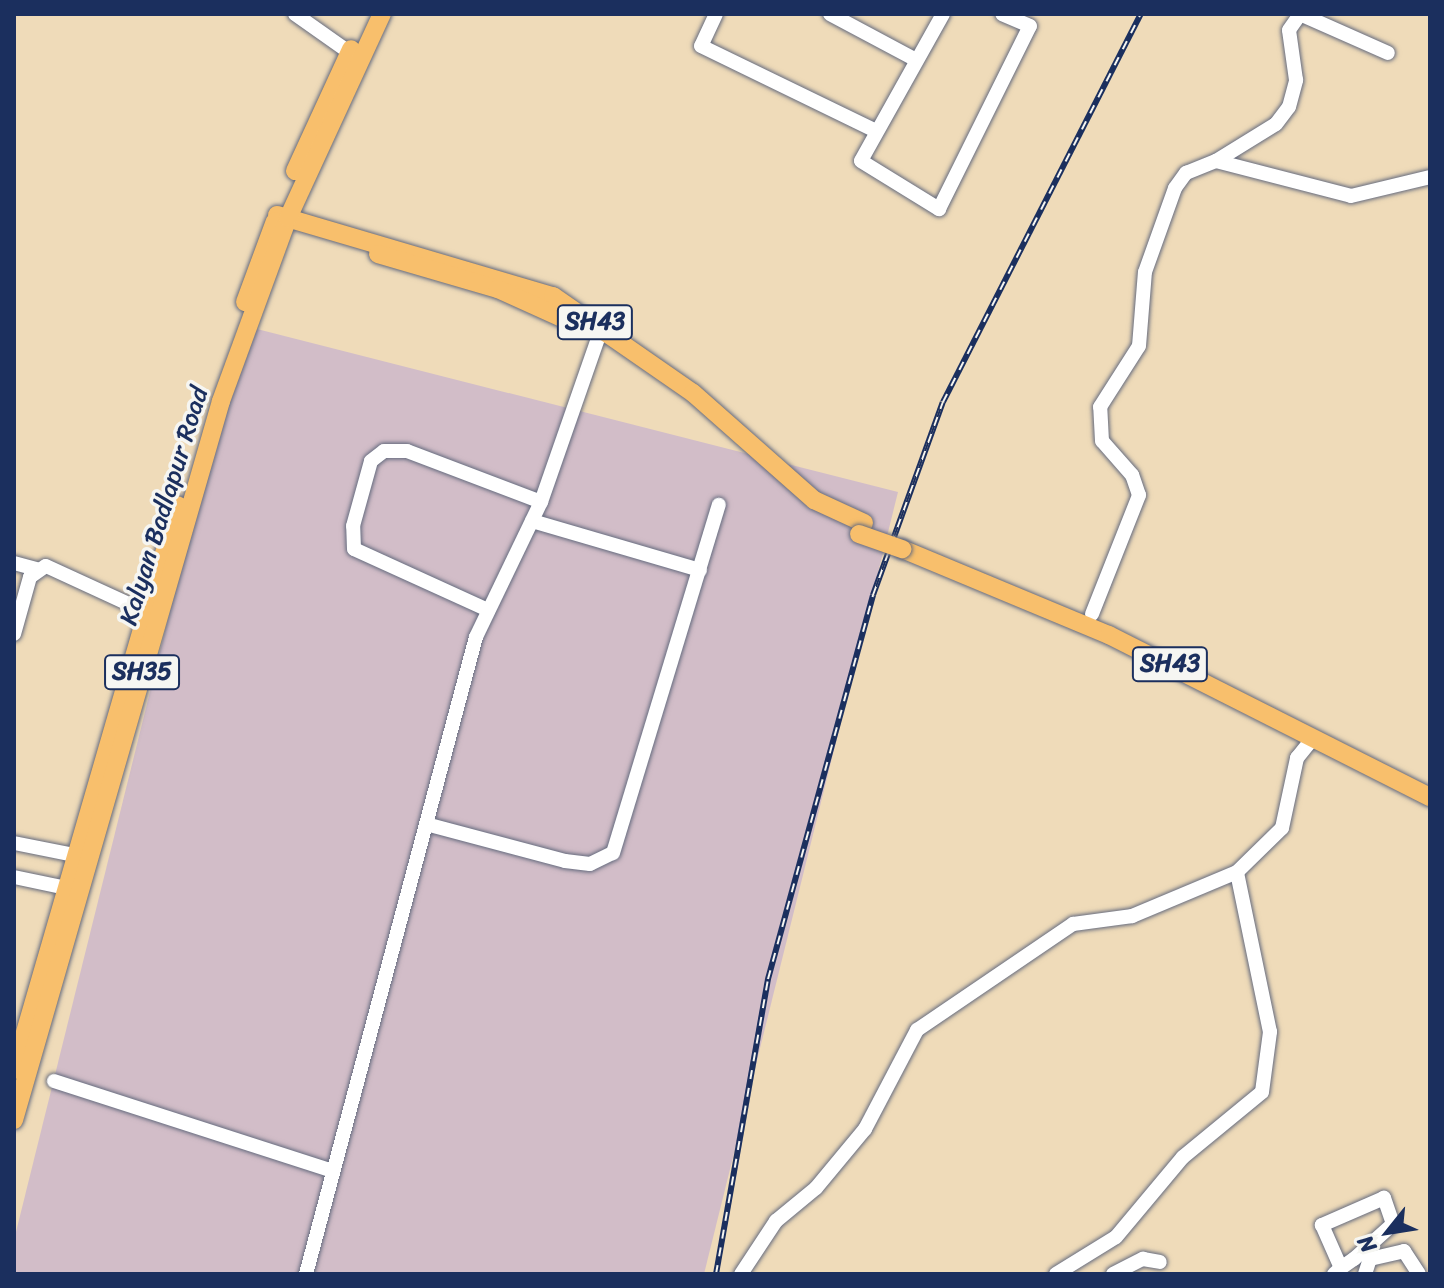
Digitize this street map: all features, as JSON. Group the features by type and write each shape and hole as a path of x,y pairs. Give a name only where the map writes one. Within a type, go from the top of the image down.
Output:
{"main road":[{"name":"Kalyan Badlapur Road","path":"14,1070 83,856 168,557 281,221 354,56 369,14"},
{"name":"Kalyan Badlapur Road","path":"354,56 382,14"},
{"name":"SH43","path":"281,221 498,289 599,332 685,402 793,500 1092,614 1316,732 1430,797"},
{"name":"SH43","path":"904,544 1430,784"},
{"name":"Kalyan Badlapur Road","path":"14,1120 66,888 83,856 144,611 168,557"}],"street":[{"path":"295,14 354,56"},
{"path":"716,14 701,46 874,130"},
{"path":"830,14 916,60"},
{"path":"943,14 874,130 861,161 939,209 1030,26 1002,14"},
{"path":"1092,614 1139,495 1132,475 1102,441 1100,407 1139,346 1145,272 1175,188 1186,173 1216,161 1276,124 1289,107 1296,80 1289,30 1300,14 1388,53"},
{"path":"1216,161 1351,196 1430,177"},
{"path":"306,1274 426,824 488,610 541,502 599,332"},
{"path":"488,610 354,549 353,526 371,461 384,451 407,451 541,502"},
{"path":"426,824 565,861 590,864 613,853 719,505"},
{"path":"532,521 700,570"},
{"path":"14,563 91,582 144,611"},
{"path":"14,634 37,569"},
{"path":"741,1274 776,1221 816,1188 865,1129 917,1030 1073,924 1132,916 1237,872 1282,828 1297,758 1316,732"},
{"path":"14,843 83,856"},
{"path":"1056,1274 1116,1237 1183,1157 1262,1092 1270,1032 1237,872"},
{"path":"14,877 66,888"},
{"path":"54,1081 333,1171"},
{"path":"1380,1196 1395,1220 1338,1271 1322,1225 1380,1196"},
{"path":"1365,1274 1370,1259 1404,1251 1419,1274"},
{"path":"1113,1274 1143,1259 1160,1262"}],"shaded area":[{"path":"241,325 898,492 704,1274 14,1274 14,1240"}],"railway":[{"path":"716,1274 768,979 873,595 943,402 1141,14"}]}
